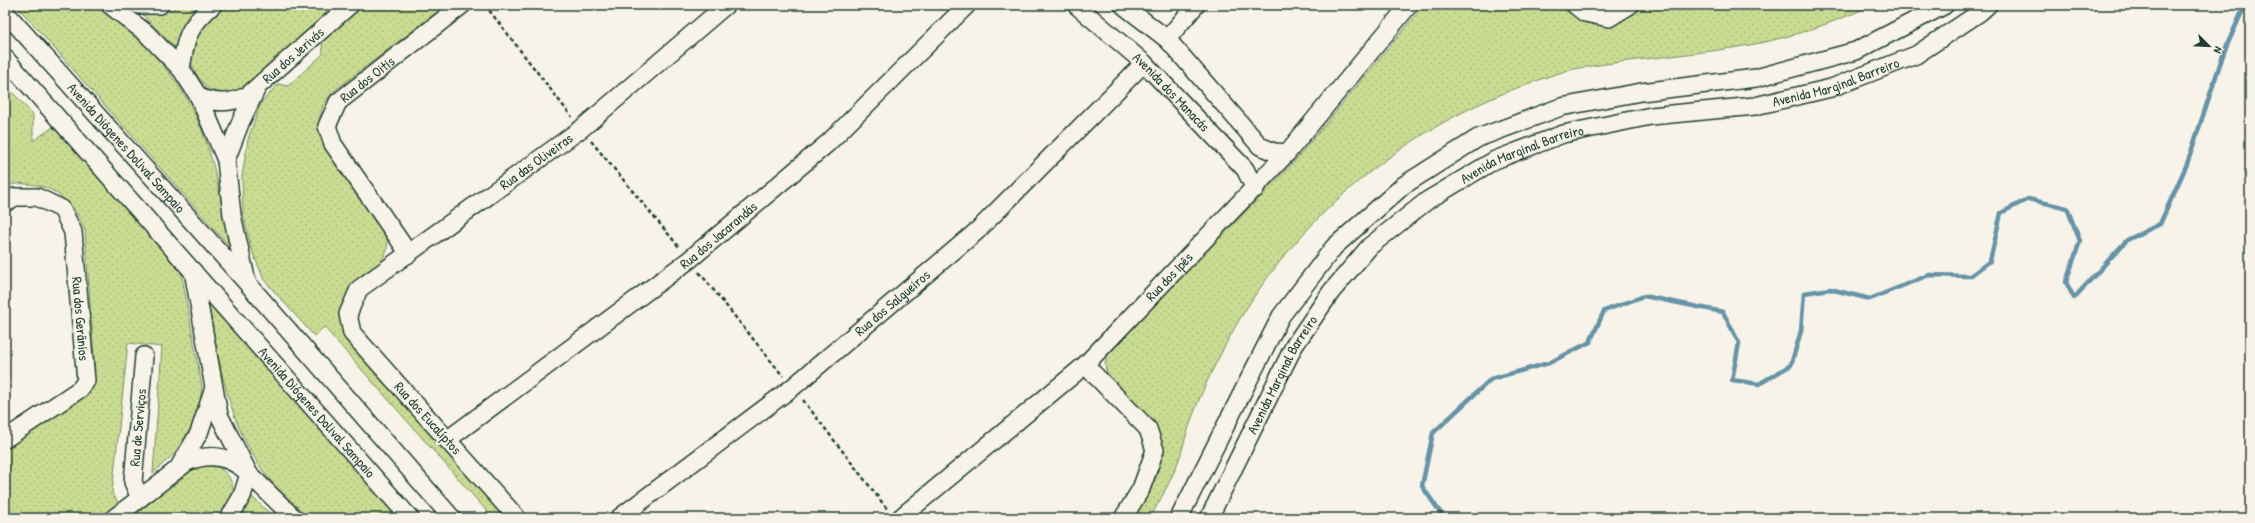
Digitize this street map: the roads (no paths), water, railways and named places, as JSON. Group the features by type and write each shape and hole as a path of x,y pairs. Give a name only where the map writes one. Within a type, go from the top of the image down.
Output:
{"street":[{"name":"Avenida Diógenes Dolival Sampaio","path":"110,5 146,33 181,69 199,97 226,160 232,215 248,284"},
{"path":"138,5 160,5"},
{"path":"181,69 186,36 191,27 212,5"},
{"name":"Rua dos Jerivás","path":"199,97 214,102 231,102 240,100 256,90 350,5"},
{"name":"Rua dos Oitis","path":"409,254 333,144 327,126 338,102 462,5"},
{"name":"Rua das Oliveiras","path":"348,314 359,289 581,129 726,5"},
{"name":"Rua dos Jacarandás","path":"447,440 689,260 828,143 967,5"},
{"name":"Avenida dos Manacás","path":"1076,5 1144,63 1245,169 1255,189"},
{"name":"Avenida dos Manacás","path":"1123,5 1167,39 1260,146 1274,152 1287,153"},
{"path":"1167,39 1196,5"},
{"name":"Rua dos Ipês","path":"900,518 1085,365 1255,189 1287,153 1409,5"},
{"path":"1575,5 1585,12 1609,18 1630,5"},
{"name":"Avenida Marginal Barreiro","path":"1179,518 1281,316 1334,248 1404,184 1478,138 1562,107 1641,92 1764,76 1856,52 1945,5"},
{"name":"Avenida Marginal Barreiro","path":"1209,518 1294,346 1331,292 1370,246 1428,200 1495,160 1563,134 1652,116 1755,106 1831,88 1916,54 1988,5"},
{"name":"Avenida Diógenes Dolival Sampaio","path":"5,12 248,284 452,518"},
{"name":"Avenida Diógenes Dolival Sampaio","path":"5,58 410,518"},
{"name":"Rua dos Salgueiros","path":"619,518 793,387 977,231 1144,63"},
{"name":"Rua dos Jerivás","path":"226,160 241,121 256,90"},
{"name":"Rua dos Gerânios","path":"5,439 80,389 86,381 73,232 62,209 37,196 10,200"},
{"path":"192,271 219,415 249,474 242,496 229,518"},
{"name":"Rua dos Eucalíptos","path":"348,314 352,334 517,518"},
{"name":"Rua de Serviços","path":"140,498 133,482 144,356"},
{"path":"1085,365 1148,429 1155,450 1141,489 1123,518"},
{"path":"179,467 199,433 207,413 214,386"},
{"path":"114,518 179,467 196,458 214,456 234,461 294,518"}],"waterway":[{"path":"1444,518 1422,486 1433,433 1491,379 1549,363 1590,342 1604,311 1644,296 1723,312 1739,343 1732,380 1759,384 1791,365 1801,331 1804,293 1830,289 1870,299 1929,275 1970,276 1990,261 2001,213 2028,199 2067,208 2080,241 2066,282 2074,298 2127,240 2160,224 2187,164 2224,52 2245,5"}]}
